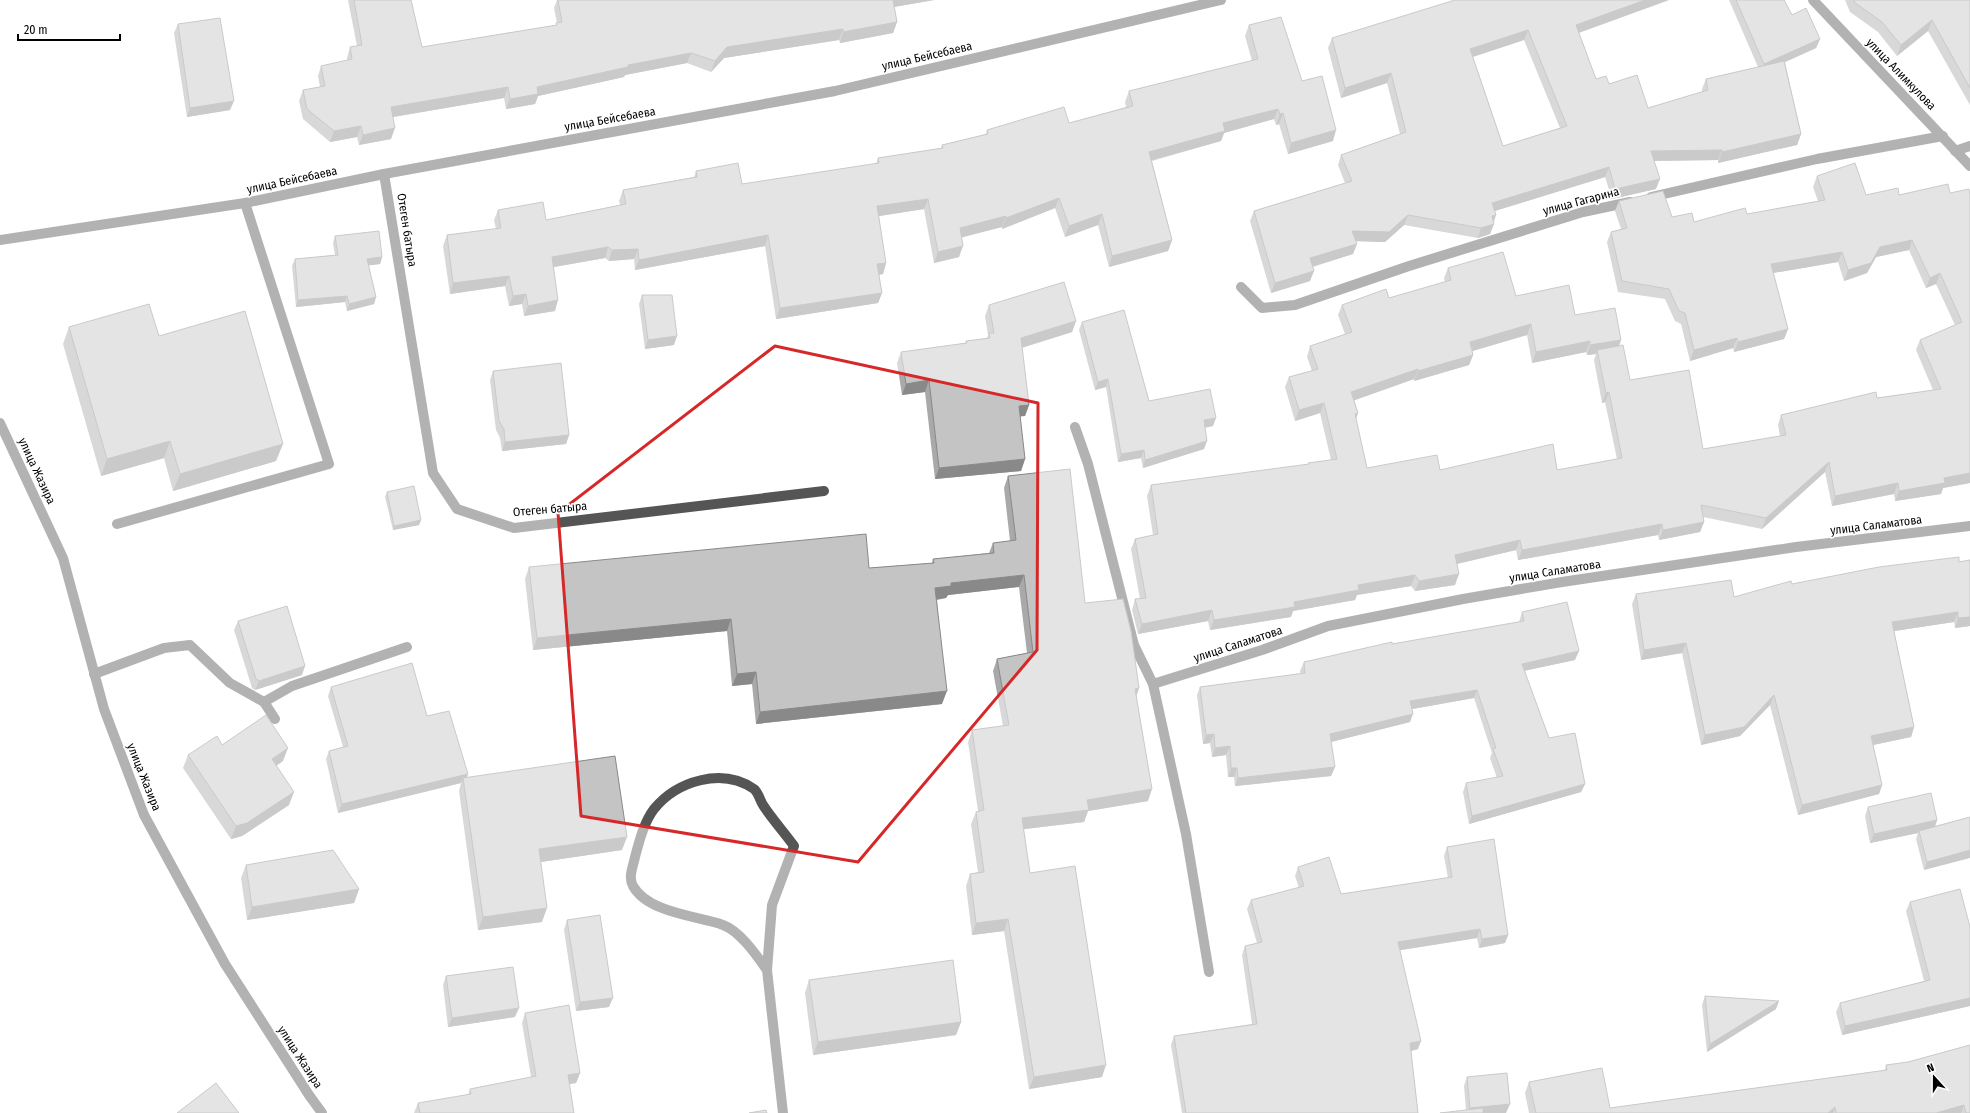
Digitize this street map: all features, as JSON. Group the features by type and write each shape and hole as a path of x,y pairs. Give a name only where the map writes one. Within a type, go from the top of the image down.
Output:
{"street":[{"name":"улица Бейсебаева","path":"0,240 245,203 384,174 835,91 1221,0"},
{"name":"улица Алимкулова","path":"1813,0 1970,166"},
{"name":"улица Гагарина","path":"1241,287 1262,308 1295,305 1409,266 1583,212 1817,159 1943,136"},
{"path":"1955,151 1970,146"},
{"name":"Отеген батыра","path":"384,174 433,473 457,509 514,528 824,491"},
{"path":"117,524 329,464 245,203"},
{"name":"улица Жазира","path":"0,423 63,558 104,710 144,815 225,964 322,1113"},
{"path":"1075,427 1088,464 1134,645 1153,684 1186,834 1209,972"},
{"name":"улица Саламатова","path":"1153,684 1262,650 1328,626 1463,599 1562,582 1796,547 1970,526"},
{"path":"94,674 164,648 190,645 230,683 264,702 275,719"},
{"path":"264,702 292,686 407,647"},
{"path":"767,970 742,939 724,925 672,912 656,905 637,892 632,885 630,879 640,839 653,810 670,792 693,782 716,778 730,778 755,790 763,805 794,846 772,905 767,970 782,1113"}],"highlighted area":[{"path":"775,346 1038,403 1037,650 858,862 581,816 558,513"}],"building":[{"path":"354,0 411,0 422,47 557,25 556,23 562,22 558,0 893,0 897,22 843,32 843,29 727,47 715,61 691,53 628,65 628,67 537,87 538,94 510,99 508,87 391,107 395,128 363,135 361,126 334,131 307,109 303,90 325,86 321,66 352,59 350,47 362,45"},
{"path":"1455,0 1645,0 1576,25 1596,79 1606,76 1609,84 1637,75 1648,108 1708,90 1706,79 1784,61 1801,134 1722,152 1722,150 1651,151 1660,179 1615,189 1609,167 1492,203 1496,215 1492,216 1494,224 1481,228 1408,215 1389,232 1352,231 1357,244 1310,258 1314,271 1275,283 1254,211 1352,181 1341,155 1406,132 1391,73 1345,88 1332,38","holes":["1528,30 1567,126 1503,146 1470,49"]},
{"path":"1736,0 1784,0 1792,15 1806,8 1820,39 1764,64"},
{"path":"1854,0 1970,0 1970,88 1932,20 1901,45 1882,22 1854,2"},
{"path":"1281,17 1302,81 1322,76 1336,130 1291,143 1283,113 1280,114 1278,109 1223,123 1225,131 1149,152 1172,240 1112,256 1102,214 1069,226 1059,198 1006,218 1006,216 960,228 963,246 938,252 928,199 877,206 886,263 877,264 882,293 780,308 768,235 639,260 638,249 612,250 608,247 552,257 558,300 528,306 526,294 513,296 509,276 453,283 447,235 501,228 498,210 543,202 546,220 626,204 623,190 697,177 696,171 738,163 742,184 879,163 878,158 943,148 942,145 988,134 987,130 1064,107 1069,123 1133,106 1129,91 1258,59 1249,25"},
{"path":"220,18 234,101 190,108 178,24"},
{"path":"1855,163 1866,195 1898,188 1899,195 1948,184 1950,193 1969,189 1970,473 1944,478 1945,483 1899,491 1898,483 1835,496 1829,462 1766,518 1701,505 1704,522 1663,530 1662,524 1522,550 1520,540 1455,555 1459,574 1419,581 1415,575 1358,585 1359,590 1294,602 1295,607 1214,620 1212,610 1142,624 1135,599 1146,598 1135,539 1158,534 1151,485 1337,459 1324,403 1299,410 1289,377 1318,369 1310,346 1352,332 1342,305 1386,289 1389,298 1451,280 1448,268 1503,252 1516,296 1569,285 1575,315 1615,308 1621,340 1590,345 1590,341 1536,352 1531,324 1470,342 1473,355 1418,371 1418,369 1351,392 1358,413 1355,414 1367,468 1437,455 1440,470 1553,444 1557,470 1622,458 1609,392 1606,393 1597,350 1623,345 1630,380 1689,370 1703,449 1786,435 1781,415 1876,392 1877,398 1941,389 1920,340 1962,322 1940,273 1930,278 1912,240 1880,247 1871,263 1848,270 1842,252 1771,264 1788,329 1738,342 1737,338 1694,350 1685,313 1679,311 1669,289 1622,281 1611,232 1627,228 1619,201 1663,191 1672,217 1692,213 1694,222 1745,208 1747,214 1825,200 1817,176"},
{"path":"379,231 382,257 367,259 376,297 349,304 347,296 298,300 295,259 338,255 335,236"},
{"path":"1064,282 1076,321 1021,338 1029,405 1019,406 1025,459 939,468 929,380 906,384 901,352 967,343 966,341 990,338 989,333 994,333 989,305"},
{"path":"642,295 672,295 677,336 648,340"},
{"path":"149,304 159,336 245,311 283,444 180,474 170,441 107,459 69,327"},
{"path":"1124,310 1149,401 1210,389 1216,418 1204,420 1207,441 1145,460 1144,450 1121,454 1108,379 1098,382 1082,322"},
{"path":"561,363 569,435 505,442 504,429 499,421 493,371"},
{"path":"1070,469 1085,603 1123,599 1131,631 1139,688 1135,689 1152,789 1087,800 1089,810 1022,818 1030,873 1075,866 1106,1065 1034,1077 1008,919 976,923 970,874 984,872 976,812 984,810 972,730 1009,725 997,659 1033,652 1024,575 951,583 951,586 935,588 947,691 760,712 756,672 737,674 731,619 537,638 529,567 866,534 869,568 934,563 933,559 994,553 993,543 1016,540 1008,476"},
{"path":"414,486 421,520 394,526 387,492"},
{"path":"1959,557 1959,562 1970,560 1970,617 1958,618 1958,612 1892,622 1914,727 1871,736 1882,785 1802,805 1774,695 1744,727 1705,735 1686,643 1644,650 1636,594 1731,580 1734,597 1791,581 1792,584 1879,567"},
{"path":"1567,602 1579,651 1522,664 1549,738 1575,733 1585,784 1472,816 1466,783 1503,776 1493,749 1496,748 1477,690 1410,701 1413,714 1330,734 1335,767 1238,778 1237,768 1231,768 1230,746 1215,748 1214,734 1206,735 1200,687 1305,673 1304,662 1392,642 1392,644 1524,621 1522,612"},
{"path":"287,606 305,666 259,681 256,679 238,621"},
{"path":"412,663 427,716 449,711 468,774 342,804 329,751 348,746 331,687"},
{"path":"266,715 288,748 272,759 294,792 247,823 236,826 188,755 217,736 222,745"},
{"path":"615,756 627,837 539,849 547,908 483,917 463,778"},
{"path":"1931,793 1937,820 1874,834 1868,807"},
{"path":"1970,817 1970,850 1927,862 1919,831"},
{"path":"1494,839 1508,935 1482,939 1480,929 1398,942 1421,1041 1410,1043 1418,1113 1186,1113 1174,1036 1257,1024 1245,946 1262,942 1251,900 1304,886 1298,867 1329,857 1341,894 1452,877 1447,847"},
{"path":"333,850 359,889 252,907 246,865"},
{"path":"1960,889 1970,927 1970,998 1845,1026 1840,1003 1930,980 1910,902"},
{"path":"600,915 613,998 580,1002 567,920"},
{"path":"953,960 961,1022 818,1042 809,980"},
{"path":"513,967 519,1008 452,1018 446,976"},
{"path":"1705,996 1779,1001 1710,1044"},
{"path":"569,1005 580,1073 568,1075 574,1113 420,1113 418,1103 471,1094 470,1089 536,1076 525,1013"},
{"path":"1970,1045 1970,1113 1966,1113 1964,1105 1936,1113 1836,1113 1835,1107 1828,1113 1536,1113 1529,1082 1602,1068 1610,1108 1887,1070 1886,1065 1908,1062"},
{"path":"1507,1073 1510,1104 1470,1108 1467,1077"},
{"path":"216,1083 239,1113 177,1113"},
{"path":"1483,1108 1483,1113 1440,1113"},
{"path":"766,1110 767,1113 749,1113"}]}
